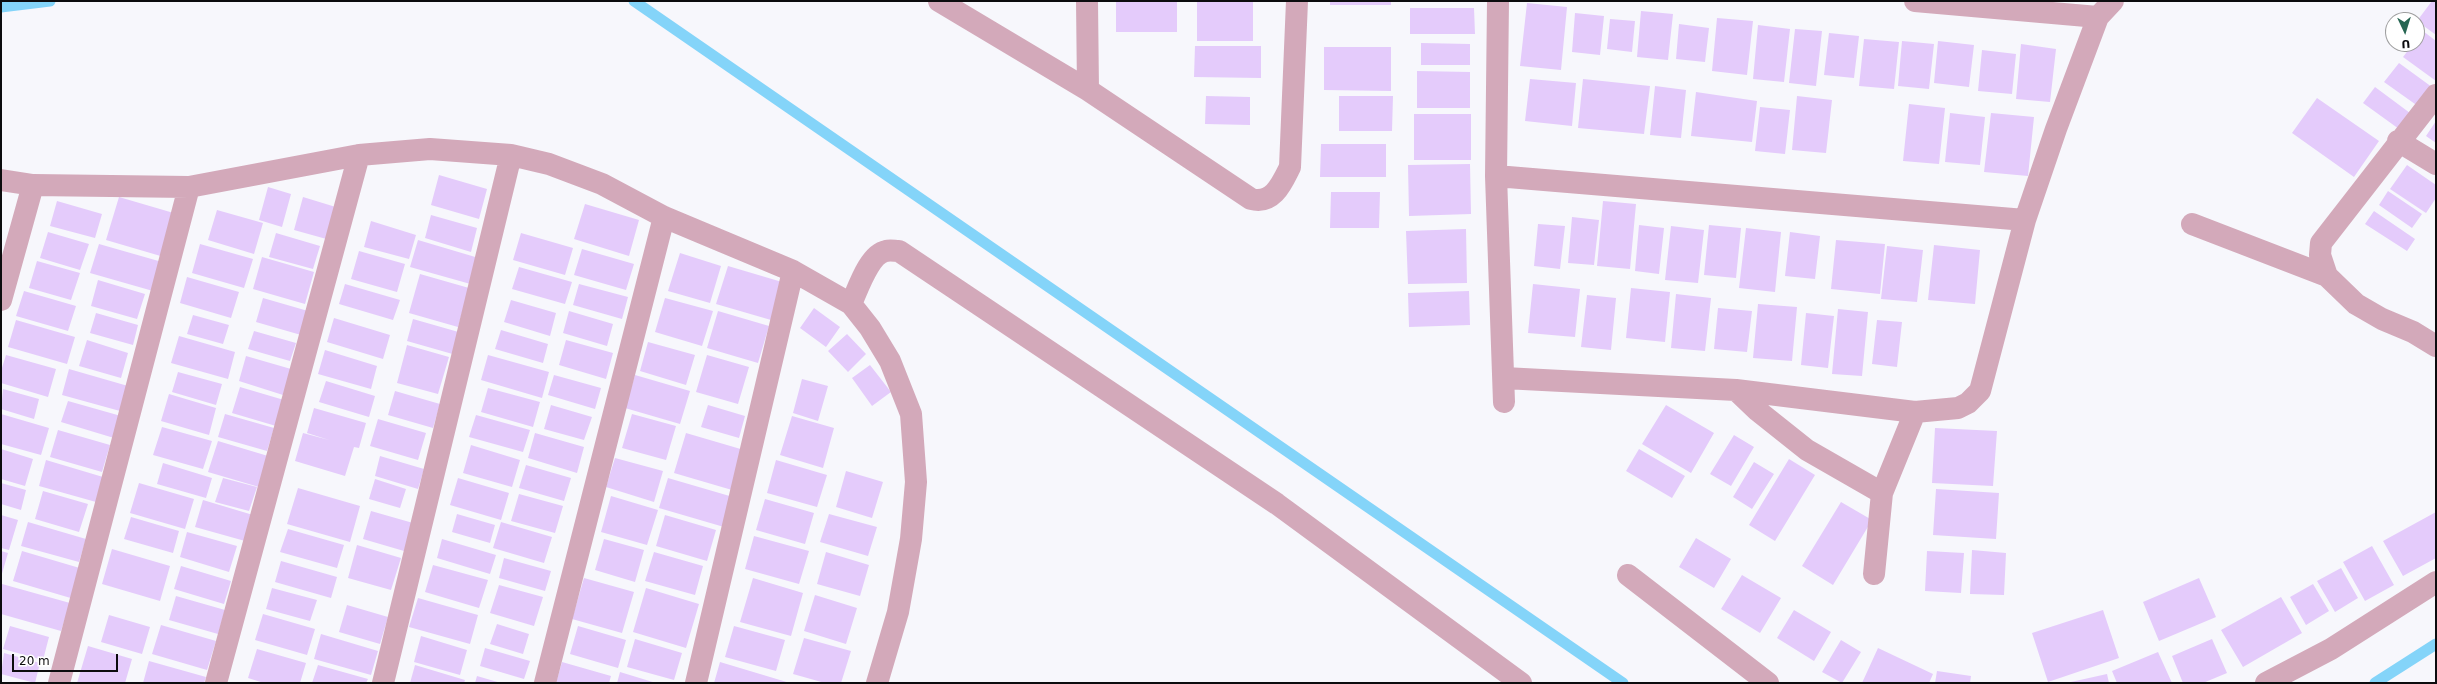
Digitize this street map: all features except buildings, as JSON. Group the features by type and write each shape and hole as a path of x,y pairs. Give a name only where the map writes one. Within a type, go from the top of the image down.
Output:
{"street":[{"path":"939,1 1088,90 1251,198 1258,200 1271,197 1280,186 1290,167 1297,1"},
{"path":"1087,1 1088,90"},
{"path":"1498,1 1496,176 1504,402"},
{"path":"1915,1 2098,17"},
{"path":"1504,378 1736,390 1915,412 1958,408 1968,403 1980,391 2025,220 2056,129 2098,17 2113,1"},
{"path":"2327,276 2320,255 2321,243 2398,141 2436,95"},
{"path":"2398,141 2436,164"},
{"path":"1,180 33,185 189,187 359,155 430,149 511,155 549,164 602,184 664,217 793,271 851,304 870,328 890,361 911,414 916,482 911,539 898,612 877,683"},
{"path":"216,683 359,155"},
{"path":"384,683 511,155"},
{"path":"1496,176 2025,220"},
{"path":"1,300 33,185"},
{"path":"59,683 189,187"},
{"path":"545,683 664,217"},
{"path":"2192,224 2327,276 2356,304 2382,319 2413,332 2436,346"},
{"path":"851,304 866,270 875,256 885,250 899,251 1277,504 1521,683"},
{"path":"696,683 793,271"},
{"path":"1736,390 1807,450 1882,493"},
{"path":"1874,574 1882,493 1915,412"},
{"path":"1628,576 1768,683"},
{"path":"2266,683 2331,649 2436,582"}],"waterway":[{"path":"1,7 50,1"},
{"path":"634,1 1623,683"},
{"path":"2375,683 2436,644"}]}
